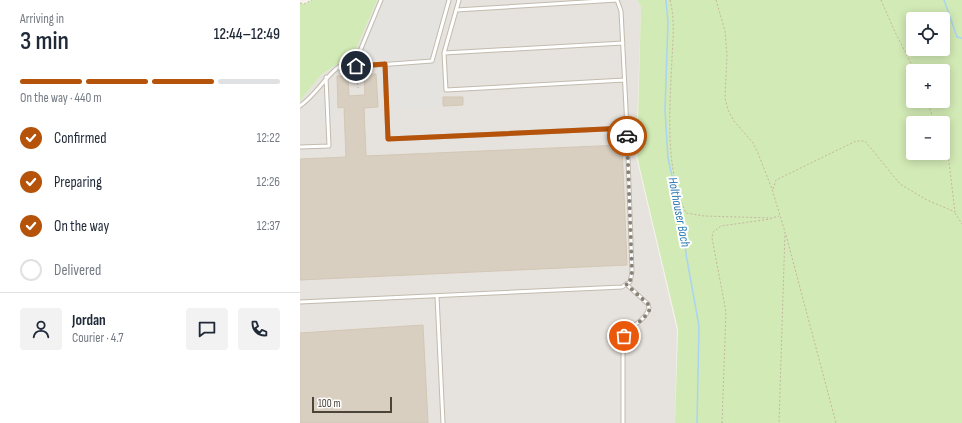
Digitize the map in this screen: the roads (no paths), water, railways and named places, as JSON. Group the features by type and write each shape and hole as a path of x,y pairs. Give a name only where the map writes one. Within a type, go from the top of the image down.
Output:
{"lane":[{"path":"300,106 315,92 326,77 346,61 358,56 381,0"},
{"path":"337,68 432,61 449,0"},
{"path":"459,0 444,52 446,90 624,80"},
{"path":"300,302 622,287 630,282 632,272 627,128 621,11 617,0 456,10"},
{"path":"444,52 623,43"},
{"path":"385,64 388,139 627,128"},
{"path":"300,147 329,146 326,77"},
{"path":"623,423 624,336 628,330 646,316 650,308 648,304 626,284"},
{"path":"437,296 444,423"}],"waterway":[{"name":"Holthauser Bach","path":"666,0 668,22 665,110 668,158 682,221 686,254 699,326 697,423"},
{"path":"944,0 957,37 962,38"}]}
